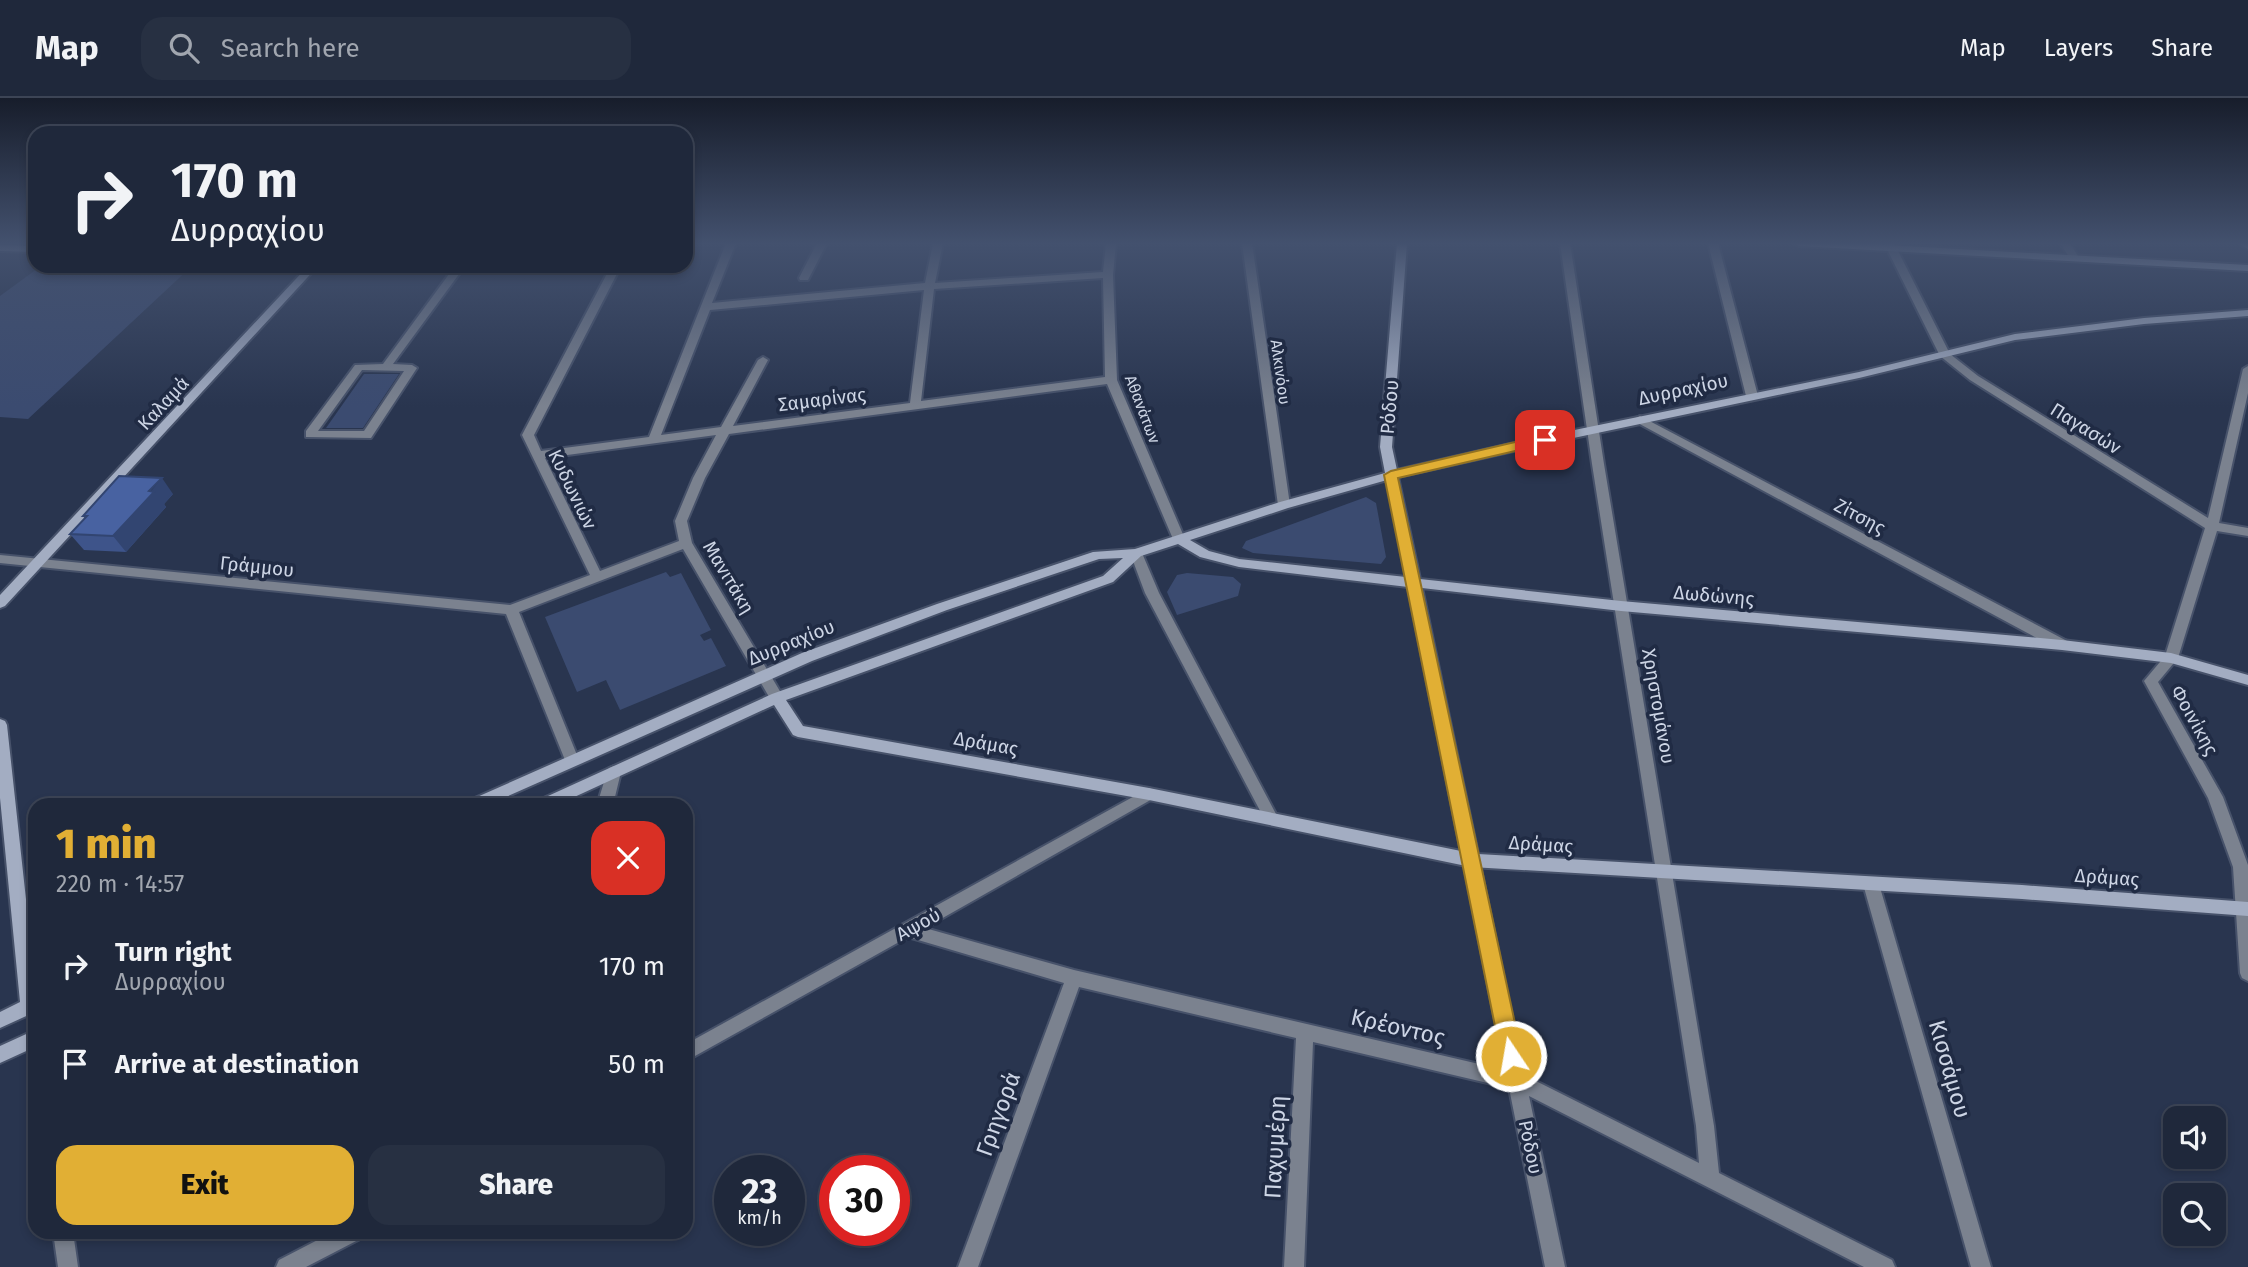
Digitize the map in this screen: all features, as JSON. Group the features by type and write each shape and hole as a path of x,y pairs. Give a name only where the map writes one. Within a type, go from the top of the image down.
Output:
{"main road":[{"name":"Καλαμά","path":"0,603 284,298"},
{"name":"Ρόδου","path":"1397,298 1385,447 1471,860"},
{"name":"Δυρραχίου","path":"488,798 762,675 942,607 1098,555 1136,553 1284,505 1391,475 1945,356 2015,337 2144,321 2248,313"},
{"name":"Δωδώνης","path":"1179,539 1205,554 1239,563 1620,606 2062,645 2171,658 2248,680"},
{"name":"Δυρραχίου","path":"557,798 777,698 1108,579 1136,553"},
{"name":"Δράμας","path":"777,698 798,731 1149,794 1471,860 2246,909"},
{"path":"0,725 28,972"},
{"path":"0,1020 28,1007"},
{"path":"0,1055 28,1041"}],"street":[{"path":"386,367 437,298"},
{"name":"Κυδωνιών","path":"597,578 528,435 600,298"},
{"path":"654,438 711,298"},
{"path":"707,307 807,298"},
{"path":"915,405 928,298"},
{"name":"Αθανάτων","path":"1109,298 1111,380 1179,539"},
{"name":"Αλκινόου","path":"1255,298 1284,505"},
{"name":"Χρηστομάνου","path":"1573,298 1591,430 1655,802 1705,1126 1710,1177"},
{"path":"1727,298 1752,396"},
{"path":"1916,298 1945,356"},
{"name":"Παγασών","path":"1945,356 1974,378 2212,526"},
{"name":"Μανιτάκη","path":"763,360 699,478 681,521 687,543 777,698"},
{"path":"359,367 386,367 412,368 367,435 310,434 359,367"},
{"name":"Φοινίκης","path":"2248,369 2212,526 2171,658 2151,681 2216,797 2241,867 2246,909 2248,973"},
{"name":"Σαμαρίνας","path":"537,455 1111,380"},
{"name":"Ζίτσης","path":"1640,420 2062,645"},
{"path":"2212,526 2248,532"},
{"name":"Γράμμου","path":"0,559 511,610 687,543"},
{"path":"1136,553 1152,593 1271,818"},
{"path":"511,610 572,760"},
{"path":"607,798 614,772"},
{"name":"Αψού","path":"693,1050 1149,794"},
{"name":"Ρόδου","path":"1471,860 1555,1267"},
{"name":"Κισσάμου","path":"1871,884 1981,1267"},
{"name":"Κρέοντος","path":"908,930 1074,978 1517,1081 1885,1267"},
{"name":"Γρηγορά","path":"968,1267 1074,978"},
{"name":"Παχυμέρη","path":"1294,1267 1306,1030"},
{"path":"64,1239 68,1267"},
{"path":"286,1267 340,1239"}],"shaded area":[{"path":"0,298 158,298 28,419 0,417"},
{"path":"364,374 399,374 363,428 326,428"},
{"path":"1366,497 1376,503 1386,557 1381,564 1253,553 1242,548 1246,541"},
{"path":"666,572 670,577 681,573 711,630 700,635 704,641 711,638 726,666 620,710 606,680 577,692 545,617"},
{"path":"1187,573 1233,577 1241,584 1238,596 1177,615 1167,592 1177,575"}],"building":[{"path":"119,476 162,478 149,491 154,492 113,536 70,534 87,516 83,516"}],"route":[{"path":"1511,1056 1391,475 1545,440"}]}
